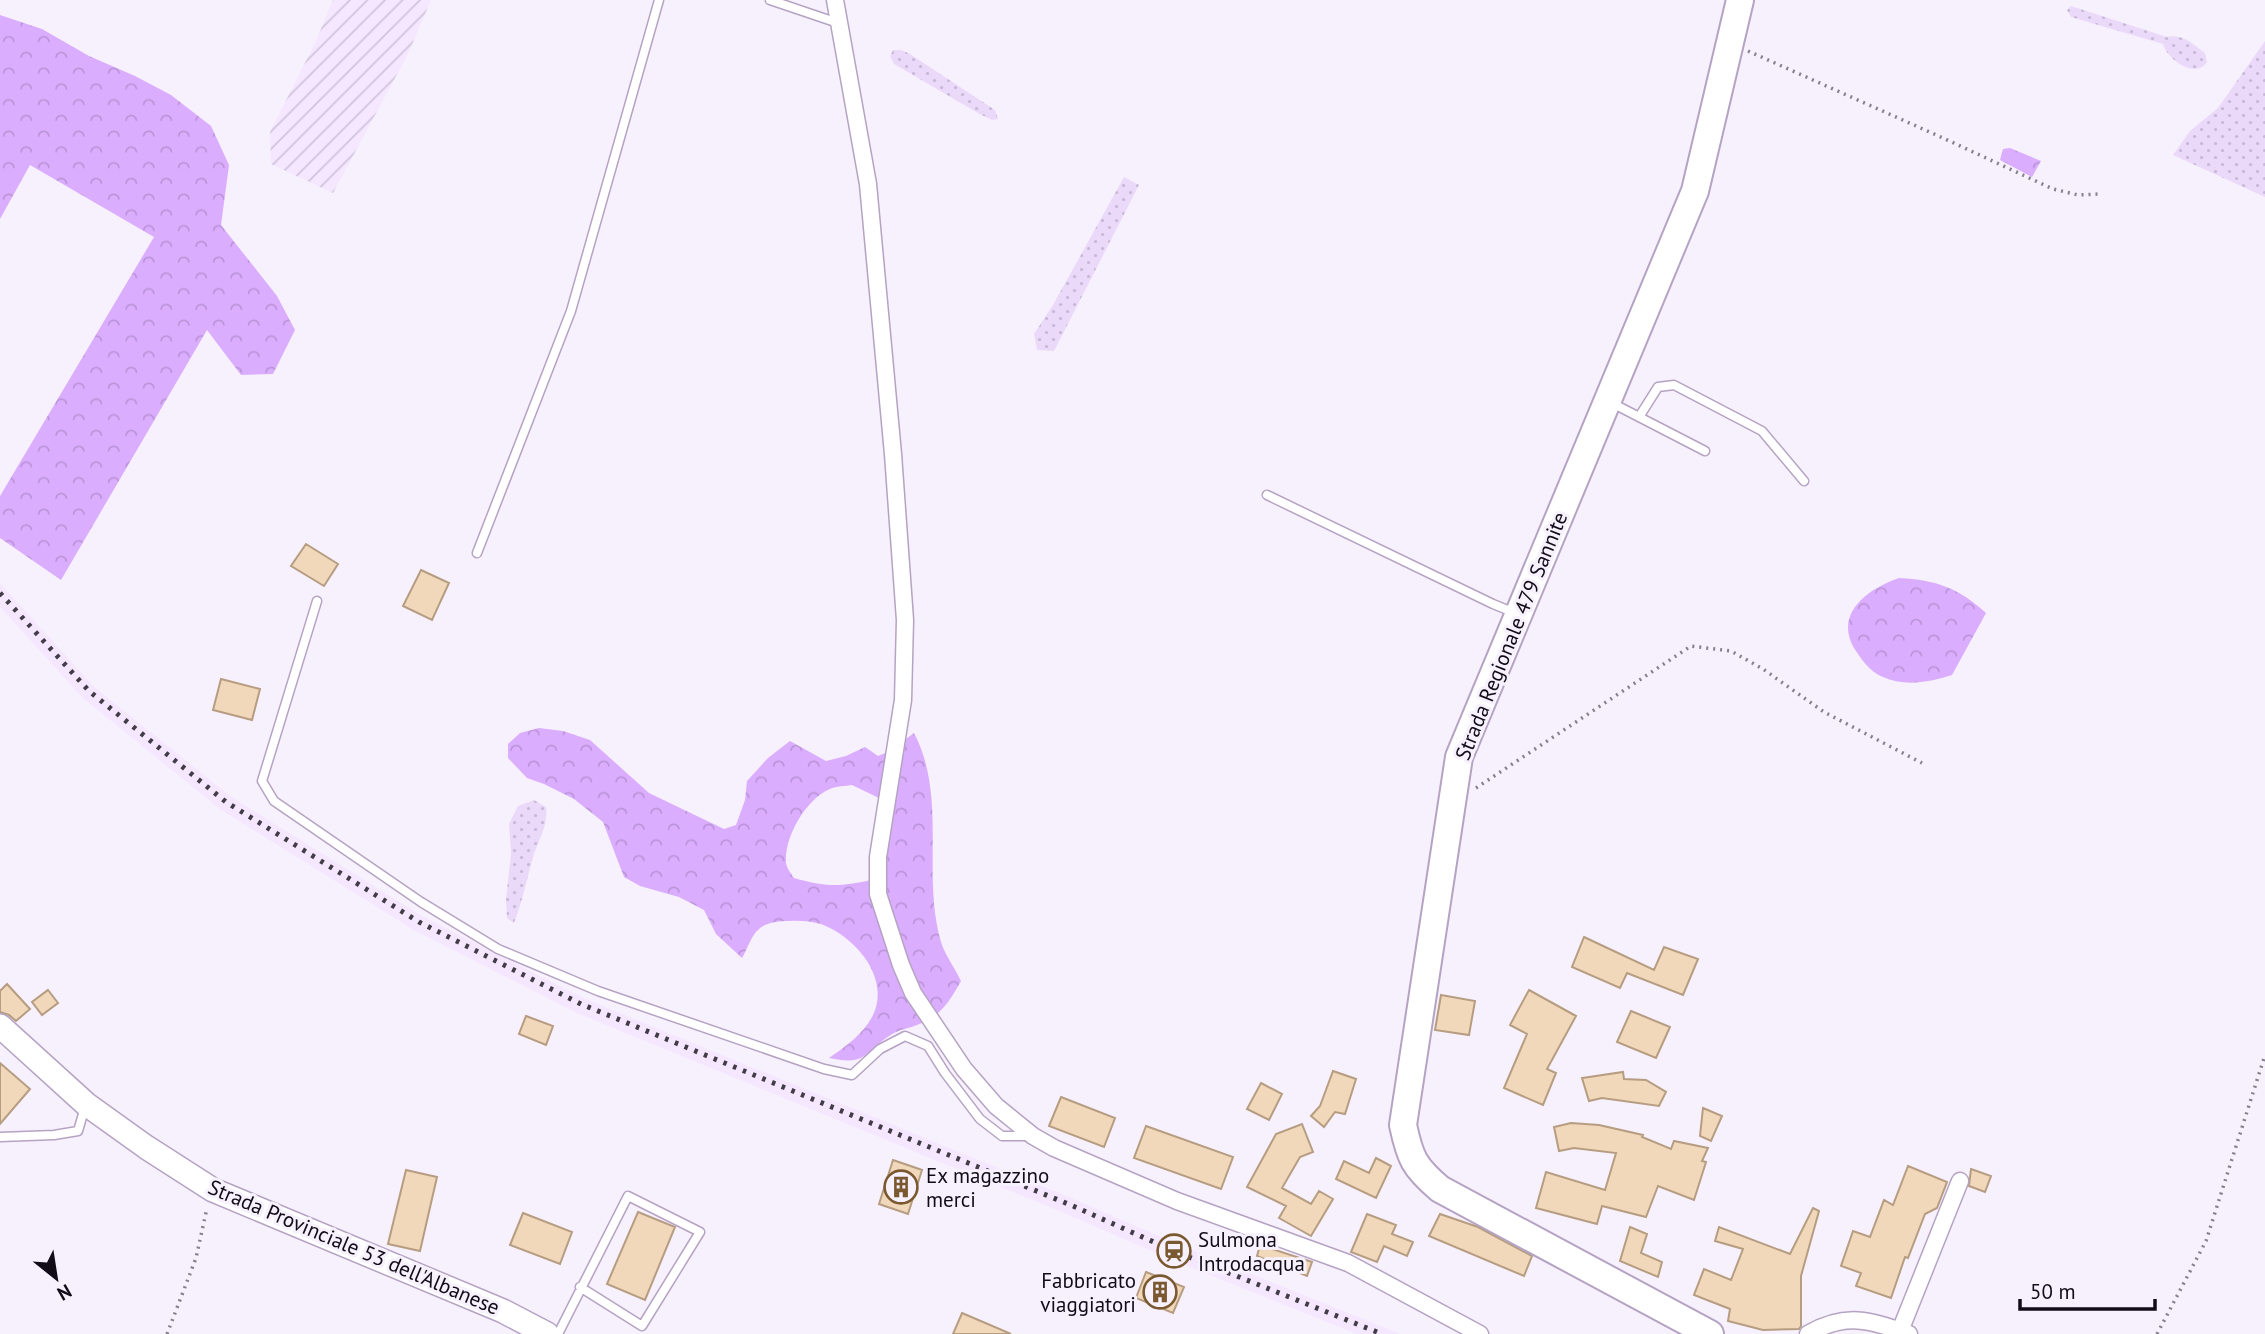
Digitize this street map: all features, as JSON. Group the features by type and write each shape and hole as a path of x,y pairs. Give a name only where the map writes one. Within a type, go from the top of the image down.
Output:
{"main road":[{"name":"Strada Regionale 479 Sannite","path":"1710,1334 1440,1189 1423,1175 1410,1156 1403,1125 1459,757 1695,191 1740,0"},
{"name":"Strada Provinciale 53 dell'Albanese","path":"0,1026 86,1104 146,1147 214,1189 503,1311 547,1334"}],"street":[{"path":"835,0 868,184 905,620 904,700 878,857 878,894 913,993 970,1077 996,1106 1033,1136 1054,1148 1177,1201 1348,1263 1480,1334"},
{"path":"1808,1334 1831,1322 1846,1319 1904,1332 1960,1181"}],"lane":[{"path":"477,553 571,312 659,0"},
{"path":"770,0 838,23"},
{"path":"1639,417 1658,387 1674,385 1762,431 1804,481"},
{"path":"1607,401 1705,451"},
{"path":"1267,495 1518,614"},
{"path":"317,601 262,781 274,801 421,902 498,949 598,991 824,1069 852,1075 880,1049 905,1036 928,1046 944,1073 980,1119 1002,1136 1033,1136"},
{"path":"0,1137 54,1135 78,1131 86,1104"},
{"path":"558,1334 580,1287 628,1196 700,1232 642,1326 580,1287"}],"path":[{"path":"1730,43 2053,189 2078,195 2100,194"},
{"path":"1451,805 1691,646 1731,651 1763,669 1824,712 1922,762"},
{"path":"2157,1334 2206,1241 2265,1055"},
{"path":"167,1334 195,1258 214,1189"}],"shaded area":[{"path":"333,0 431,0 408,54 333,193 271,164 270,132 316,41"},
{"path":"2071,6 2167,37 2182,38 2205,53 2207,62 2196,69 2189,68 2170,56 2163,44 2071,17 2067,10"},
{"path":"2265,41 2265,197 2173,155 2190,131 2218,108"},
{"path":"893,50 910,54 995,110 998,119 992,120 978,113 894,64 890,56"},
{"path":"1124,177 1139,185 1054,351 1037,350 1034,334"},
{"path":"0,583 94,687 230,796 422,916 583,998 1400,1334 1357,1334 1170,1259 577,1013 414,930 220,809 83,698 0,607"},
{"path":"534,800 546,807 546,820 514,923 507,918 506,899 511,854 509,824 518,806"}],"green space":[{"path":"0,15 42,29 89,56 135,76 171,95 211,126 229,165 221,225 277,296 295,330 273,374 241,375 207,330 61,580 0,538 0,496 154,237 30,165 0,219"},
{"path":"2010,148 2041,161 2032,177 2000,160 2003,149"},
{"path":"1899,578 1936,583 1956,591 1986,613 1952,675 1917,682 1891,680 1871,669 1856,651 1848,626 1856,605 1875,589"},
{"path":"539,728 563,731 590,740 649,793 724,829 736,825 745,800 747,781 768,758 790,741 826,761 865,747 878,756 890,751 914,733 930,784 935,916 943,947 961,981 957,988 944,1007 932,1018 896,1032 866,1055 853,1060 829,1058 864,1029 877,1003 874,974 858,949 834,930 821,924 781,921 761,927 751,939 742,958 716,934 704,910 679,897 640,886 624,877 603,822 574,799 527,778 508,758 508,744 520,733","holes":["852,785 881,799 871,880 832,885 794,878 786,863 786,853 798,820 813,801 830,789"]}],"building":[{"path":"306,544 338,564 324,586 291,566"},
{"path":"421,570 449,583 432,620 403,606"},
{"path":"221,679 260,689 252,720 213,710"},
{"path":"1584,937 1654,970 1664,947 1698,959 1683,995 1627,973 1620,988 1572,967"},
{"path":"7,984 30,1009 16,1021 0,1012 0,991"},
{"path":"48,990 58,1003 42,1015 32,1002"},
{"path":"1529,990 1576,1016 1547,1069 1556,1073 1543,1105 1504,1088 1527,1034 1510,1025"},
{"path":"1441,995 1475,1001 1469,1035 1435,1030"},
{"path":"1631,1011 1670,1027 1656,1058 1617,1042"},
{"path":"526,1016 553,1026 546,1045 519,1034"},
{"path":"0,1063 30,1089 0,1124"},
{"path":"1333,1071 1356,1079 1345,1114 1335,1112 1324,1127 1311,1116 1320,1106"},
{"path":"1623,1072 1624,1079 1646,1080 1666,1092 1659,1106 1602,1098 1589,1101 1582,1078"},
{"path":"1261,1083 1282,1094 1269,1120 1247,1109"},
{"path":"1061,1097 1115,1118 1104,1147 1049,1126"},
{"path":"1703,1108 1722,1116 1711,1141 1700,1136"},
{"path":"1571,1123 1599,1125 1643,1135 1642,1137 1671,1149 1674,1141 1708,1148 1702,1161 1706,1162 1694,1200 1658,1186 1646,1217 1602,1206 1597,1224 1536,1208 1546,1172 1605,1190 1616,1153 1574,1148 1559,1151 1554,1127"},
{"path":"1302,1124 1313,1152 1300,1157 1282,1188 1311,1204 1319,1191 1333,1199 1311,1236 1279,1218 1286,1206 1247,1187 1276,1134"},
{"path":"1146,1126 1233,1157 1221,1189 1134,1158"},
{"path":"1376,1158 1391,1166 1376,1198 1336,1179 1344,1161 1369,1173"},
{"name":"Ex magazzino merci","path":"893,1160 922,1170 908,1214 879,1204"},
{"path":"1908,1166 1947,1182 1937,1208 1925,1214 1908,1258 1905,1257 1891,1298 1856,1286 1861,1273 1841,1266 1853,1231 1870,1237 1884,1200 1893,1205"},
{"path":"1971,1169 1991,1176 1985,1192 1969,1186"},
{"path":"406,1170 437,1177 420,1251 388,1244"},
{"path":"1813,1208 1819,1211 1801,1276 1799,1329 1763,1330 1728,1321 1730,1309 1694,1295 1704,1269 1731,1280 1743,1249 1715,1241 1719,1227 1790,1254"},
{"path":"638,1212 675,1227 645,1300 607,1284"},
{"path":"523,1213 572,1232 560,1264 510,1245"},
{"path":"1367,1214 1396,1225 1392,1234 1413,1242 1407,1256 1384,1246 1377,1262 1351,1252"},
{"path":"1440,1214 1478,1227 1532,1256 1524,1276 1429,1236"},
{"path":"1630,1227 1647,1234 1641,1253 1662,1262 1658,1277 1620,1261"},
{"path":"1260,1245 1312,1262 1307,1276 1257,1256"},
{"name":"Fabbricato viaggiatori","path":"1146,1272 1184,1287 1173,1313 1136,1298"},
{"path":"962,1313 1011,1334 953,1334"}],"railway":[{"path":"0,593 89,691 226,802 419,922 581,1004 1073,1206 1174,1251 1382,1334"}],"place":[{"name":"Ex magazzino merci","path":"901,1187"},
{"name":"Sulmona Introdacqua","path":"1174,1251"},
{"name":"Fabbricato viaggiatori","path":"1160,1292"}]}
